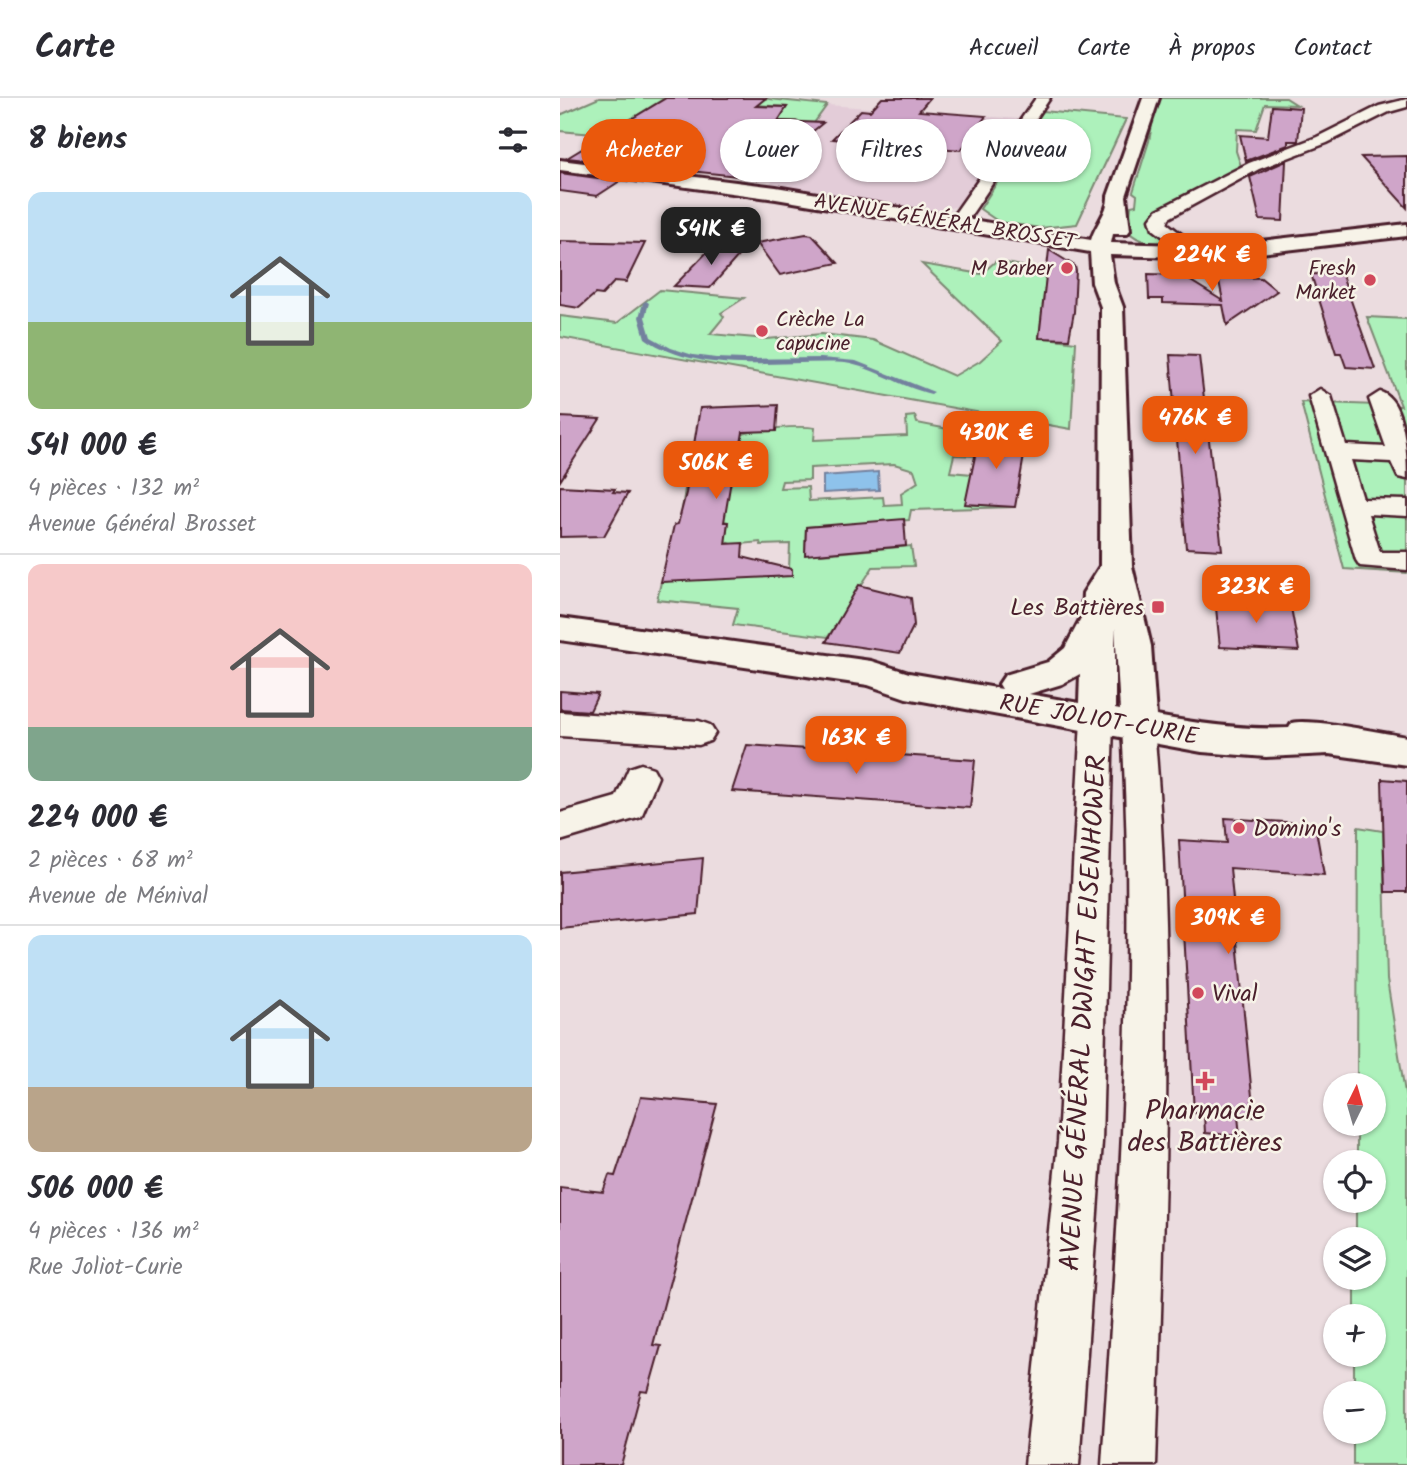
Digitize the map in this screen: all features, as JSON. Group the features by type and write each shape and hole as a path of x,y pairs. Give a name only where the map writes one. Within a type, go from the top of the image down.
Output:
{"main road":[{"name":"AVENUE GÉNÉRAL DWIGHT EISENHOWER","path":"1138,715 1135,646 1126,594 1116,566 1112,307 1121,289 1111,249 1111,213 1151,98"},
{"name":"AVENUE GÉNÉRAL BROSSET","path":"560,165 776,192 1111,249 1183,253 1259,249 1407,230"},
{"path":"1031,235 1083,232 1111,213"},
{"name":"AVENUE GÉNÉRAL DWIGHT EISENHOWER","path":"1098,708 1099,593 1116,566"},
{"path":"1017,684 1052,676 1080,656 1099,615"},
{"name":"RUE JOLIOT-CURIE","path":"560,629 871,673 906,685 1098,708 1138,715 1202,738 1266,743 1329,740 1407,751"},
{"name":"RUE JOLIOT-CURIE","path":"871,673 910,670 1017,684 1098,708"}],"street":[{"path":"1183,253 1178,240 1159,225 1158,219 1163,214 1254,166 1322,140 1373,114 1407,103"},
{"path":"957,223 1039,105"},
{"path":"1320,396 1369,560 1407,561"},
{"path":"1336,452 1404,464 1380,398"},
{"path":"1353,506 1407,508"},
{"name":"AVENUE GÉNÉRAL DWIGHT EISENHOWER","path":"1052,1465 1080,1142 1098,708"},
{"name":"AVENUE GÉNÉRAL DWIGHT EISENHOWER","path":"1129,1465 1145,1133 1146,836 1138,715"},
{"path":"560,724 699,733"},
{"path":"560,827 629,807 641,777"}],"shaded area":[{"path":"827,105 1017,119 961,119 961,182 975,182 959,206 932,212 770,184 822,182 822,119 817,119"}],"green space":[{"path":"599,98 665,98 631,119 581,119 581,133 560,131 560,115"},
{"path":"760,98 827,105 817,119 778,119 787,107 736,104"},
{"path":"1157,98 1286,98 1297,105 1265,104 1256,130 1237,129 1236,151 1242,169 1151,216 1156,229 1171,242 1160,243 1142,240 1128,231 1131,206 1136,205 1137,195 1133,192 1149,141"},
{"path":"1043,111 1126,119 1077,224 1040,228 999,222 980,209 997,182 1091,182 1091,119 1038,119"},
{"path":"996,261 1047,271 1039,337 1076,342 1071,429 560,337 560,316 617,323 660,290 744,298 721,313 724,317 710,334 767,339 822,334 873,340 954,376 980,361 1002,341 922,264 981,274"},
{"path":"1367,317 1407,319 1407,573 1344,569 1301,402 1401,406"},
{"path":"915,416 917,423 963,432 989,433 988,438 979,437 976,456 954,455 950,472 972,474 966,504 1015,507 911,510 909,520 806,527 805,552 822,554 911,546 914,566 873,567 828,637 733,625 738,608 657,600 661,582 789,569 790,544 761,545 760,542 732,545 722,539 726,535 728,522 682,510 690,453 740,450 742,439 739,436 776,428 815,428 814,440 907,436 906,417","holes":["894,464 914,470 918,482 901,493 902,504 884,505 883,497 809,501 808,487 780,488 782,481 810,480 810,468"]},
{"path":"1358,827 1383,831 1387,980 1407,1105 1407,1465 1353,1465 1353,1444 1386,1444 1386,1381 1354,1381 1354,1367 1386,1367 1386,1304 1355,1304 1355,1290 1386,1290 1386,1227 1356,1227 1356,1213 1386,1213 1386,1150 1357,1150 1357,1136 1386,1136 1386,1073 1357,1073"}],"water":[{"path":"878,472 879,490 823,493 823,476"}],"building":[{"path":"666,98 766,98 756,106 787,107 779,119 720,119 720,174 706,173 706,119 631,119"},
{"path":"882,98 930,98 919,111 986,116 984,119 961,119 961,150 947,149 947,119 852,119 861,110 870,111"},
{"path":"1272,106 1301,108 1298,141 1288,141 1288,145 1246,161 1240,135 1268,137"},
{"path":"581,150 581,159 567,158"},
{"path":"1407,156 1407,208 1361,157"},
{"path":"1286,161 1283,221 1260,220 1250,177"},
{"path":"560,173 581,176 581,182 618,182 597,196 560,191"},
{"path":"812,235 838,263 780,275 757,243"},
{"path":"560,241 645,243 626,282 615,281 602,295 595,294 579,308 560,305"},
{"path":"714,245 747,246 710,288 674,286"},
{"path":"1049,250 1075,266 1074,312 1069,339 1039,338"},
{"path":"1148,274 1181,275 1223,301 1218,276 1261,278 1277,291 1227,325 1223,305 1163,303 1163,299 1149,299"},
{"path":"1311,274 1342,275 1375,369 1346,367 1341,353 1336,353"},
{"path":"1170,355 1199,356 1222,550 1186,548"},
{"path":"778,405 776,431 743,432 740,450 736,451 724,522 728,522 725,544 743,543 742,557 792,569 792,576 661,582 674,525 678,524 686,493 700,408"},
{"path":"560,417 600,419 560,481"},
{"path":"989,433 1014,434 1013,439 1022,440 1021,450 1025,450 1015,507 965,504 979,437 988,438"},
{"path":"560,486 615,489 613,492 628,493 604,536 560,537"},
{"path":"904,519 906,546 805,555 806,527"},
{"path":"859,585 911,598 914,625 900,653 826,642"},
{"path":"1215,598 1290,602 1299,651 1220,647"},
{"path":"560,691 598,694 590,711 560,709"},
{"path":"747,745 975,760 970,808 732,791"},
{"path":"1382,779 1407,781 1407,892 1385,892"},
{"path":"1225,818 1315,824 1324,875 1230,868 1254,1117 1238,1116 1240,1136 1205,1133 1204,1114 1194,1113 1179,840 1227,843"},
{"path":"703,858 698,914 560,928 560,872"},
{"path":"641,1097 717,1104 653,1345 661,1346 648,1392 641,1391 621,1465 560,1465 560,1187 603,1192 609,1175 615,1176"}],"waterway":[{"path":"646,303 642,317 648,338 669,349 717,360 845,361 866,366 931,392"}],"place":[{"name":"M Barber","path":"1067,268"},
{"name":"Fresh Market","path":"1370,280"},
{"name":"Crèche La capucine","path":"762,331"},
{"name":"Les Battières","path":"1158,607"},
{"name":"Domino's","path":"1239,828"},
{"name":"Vival","path":"1198,993"},
{"name":"Pharmacie des Battières","path":"1205,1081"}]}
